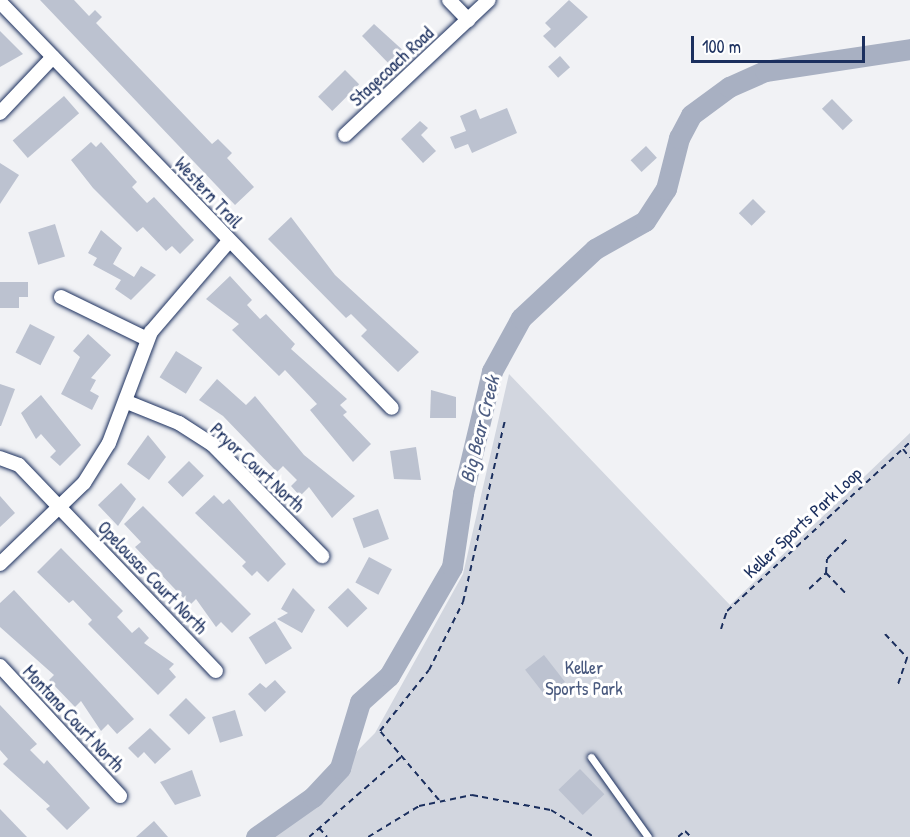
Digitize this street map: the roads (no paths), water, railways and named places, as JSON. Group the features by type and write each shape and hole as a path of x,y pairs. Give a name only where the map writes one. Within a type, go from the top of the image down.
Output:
{"street":[{"path":"449,0 468,20"},
{"name":"Stagecoach Road","path":"345,135 489,0"},
{"name":"Western Trail","path":"0,2 392,408"},
{"path":"0,113 53,57"},
{"path":"0,564 62,510 109,443 127,402 147,339 181,291 229,241"},
{"path":"61,297 147,339"},
{"name":"Pryor Court North","path":"127,402 179,423 213,446 322,556"},
{"name":"Opelousas Court North","path":"0,458 11,459 216,670"},
{"name":"Montana Court North","path":"0,666 120,796"}],"lane":[{"path":"591,757 648,837"}],"waterway":[{"name":"Big Bear Creek","path":"256,837 313,797 340,768 360,702 389,676 452,567 463,493 492,371 521,318 595,249 645,221 666,189 679,138 691,115 729,87 765,71 910,49"}],"park label":[{"name":"Keller Sports Park","path":"584,679"}]}
